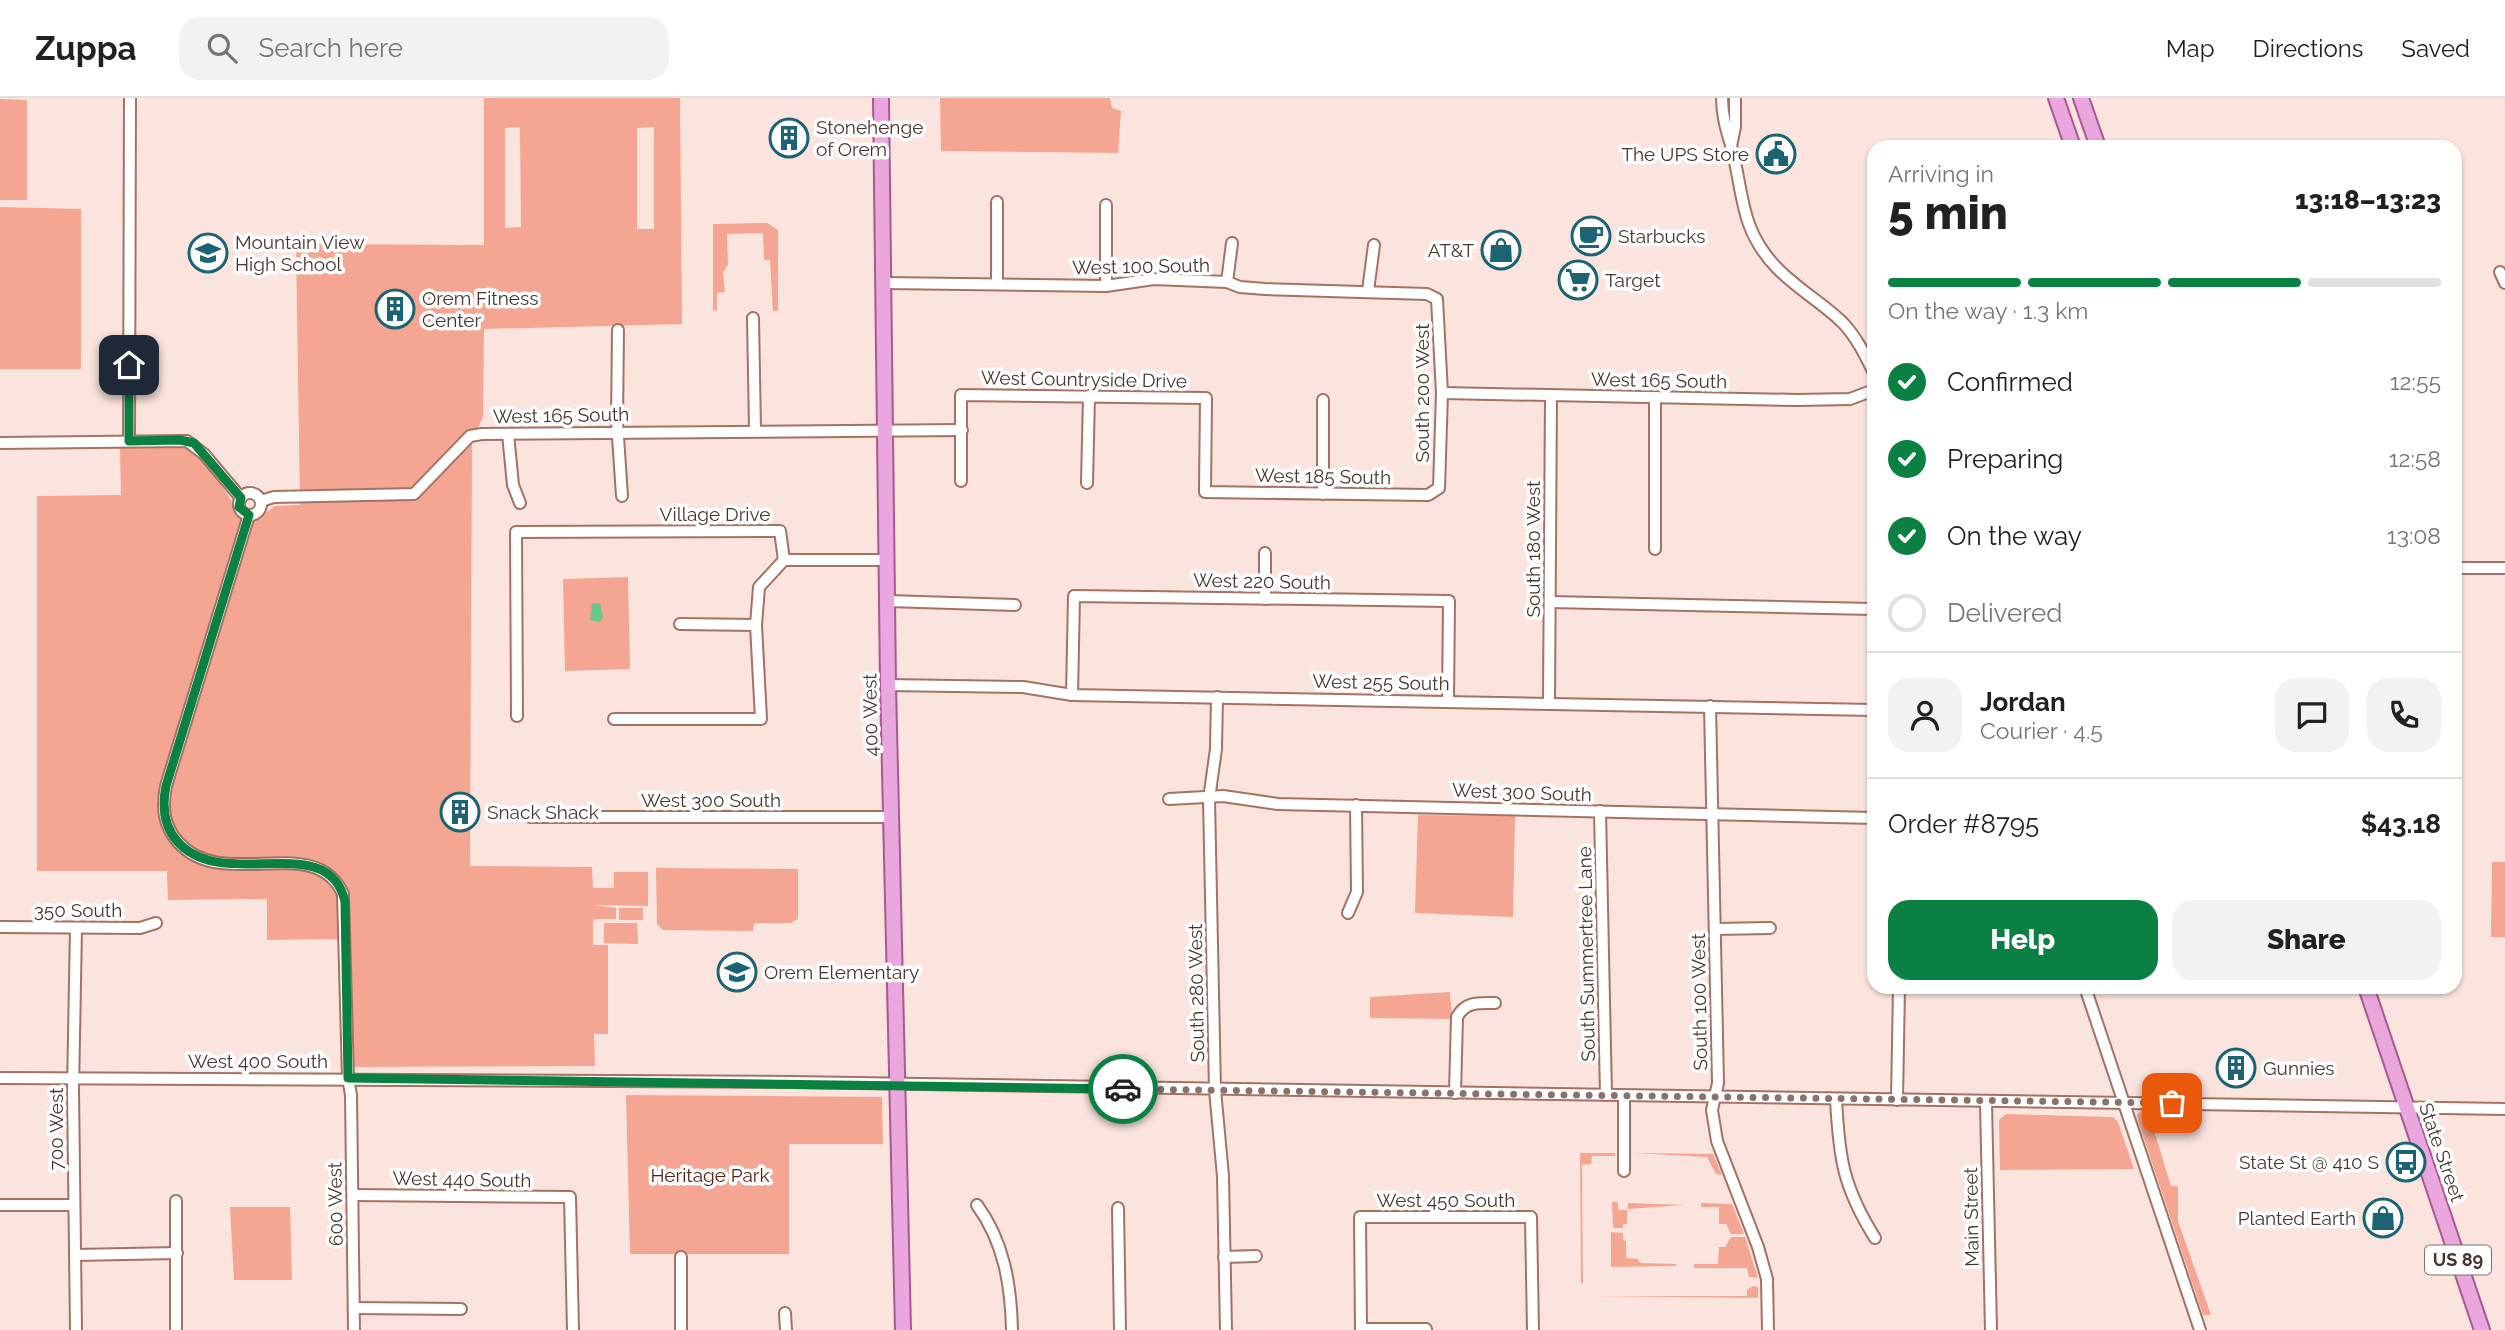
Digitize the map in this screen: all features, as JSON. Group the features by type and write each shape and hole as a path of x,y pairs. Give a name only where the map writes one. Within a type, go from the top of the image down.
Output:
{"main road":[{"name":"400 West","path":"881,98 895,1084 903,1330"},
{"path":"2056,98 2071,140"},
{"path":"2081,98 2096,140"},
{"name":"State Street","path":"2367,994 2482,1330"}],"street":[{"path":"129,441 130,98"},
{"path":"1721,98 1724,128 1731,146 1741,204 1748,225 1764,253 1789,280 1842,322 1867,359"},
{"path":"1731,146 1735,127 1735,98"},
{"path":"997,202 998,284"},
{"path":"1106,205 1106,286"},
{"path":"1227,282 1231,243"},
{"path":"1368,291 1374,245"},
{"name":"West 100 South","path":"885,283 1106,286 1154,279 1227,282 1240,287 1265,289 1427,294 1437,299"},
{"name":"South 200 West","path":"1437,299 1442,393 1439,488"},
{"path":"753,317 755,430"},
{"path":"618,330 621,496"},
{"name":"West 165 South","path":"1442,393 1850,399 1867,393"},
{"name":"West Countryside Drive","path":"962,430 961,394 1206,398 1205,492"},
{"path":"1087,483 1088,396"},
{"name":"South 180 West","path":"1549,702 1551,396"},
{"path":"1655,397 1655,549"},
{"path":"1322,400 1323,494"},
{"path":"887,428 962,430 961,481"},
{"name":"West 165 South","path":"241,498 252,493 261,501 274,497 414,494 470,436 887,428"},
{"path":"508,434 513,485 520,503"},
{"path":"0,443 180,440 194,443 241,498 239,507 249,515 260,510 261,501"},
{"name":"West 185 South","path":"1205,492 1428,495 1439,488"},
{"name":"600 West","path":"249,515 166,786 164,817 170,832 184,849 207,862 309,865 328,873 338,883 345,902 355,1330"},
{"name":"Village Drive","path":"516,716 516,532 780,531 784,560"},
{"path":"1265,552 1265,599"},
{"path":"614,719 761,719 756,625 759,587 784,560 888,560"},
{"path":"2462,568 2505,568"},
{"name":"West 220 South","path":"1072,695 1074,596 1450,601 1448,700"},
{"path":"888,601 1015,605"},
{"path":"1550,601 1867,609"},
{"path":"680,624 756,625"},
{"name":"West 255 South","path":"888,685 1023,687 1072,695 1867,710"},
{"name":"South 280 West","path":"1217,696 1216,749 1209,799 1215,1090 1223,1177 1226,1330"},
{"name":"South 100 West","path":"1710,706 1716,1097 1712,1110 1717,1141 1758,1247 1767,1279 1768,1330"},
{"name":"West 300 South","path":"1169,799 1209,799 1223,796 1278,804 1867,818"},
{"path":"1348,913 1357,892 1356,805"},
{"name":"South Summertree Lane","path":"1600,811 1606,1096"},
{"name":"West 300 South","path":"530,817 892,817"},
{"name":"350 South","path":"0,927 140,928 156,923"},
{"name":"700 West","path":"76,928 73,1079 76,1330"},
{"path":"1715,929 1770,928"},
{"path":"1897,1100 1899,994"},
{"path":"2087,994 2200,1330"},
{"path":"1455,1093 1457,1017 1463,1007 1474,1003 1495,1003"},
{"name":"West 400 South","path":"0,1079 348,1078 895,1084 2505,1109"},
{"path":"1624,1096 1624,1171"},
{"path":"1836,1099 1839,1155 1853,1203 1875,1238"},
{"name":"Main Street","path":"1986,1102 1991,1330"},
{"name":"West 440 South","path":"353,1195 570,1197 573,1330"},
{"path":"176,1201 176,1330"},
{"path":"0,1205 73,1205"},
{"path":"977,1205 992,1226 1008,1274 1012,1330"},
{"path":"1118,1208 1121,1330"},
{"name":"West 450 South","path":"1361,1330 1360,1217 1531,1217 1534,1330"},
{"path":"75,1255 177,1253"},
{"path":"1224,1257 1256,1256"},
{"path":"681,1257 681,1330"},
{"path":"354,1308 461,1309"},
{"path":"785,1312 786,1330"},
{"path":"1361,1330 1426,1329"}],"green space":[{"path":"484,98 680,98 682,324 484,329 483,417 472,441 470,866 592,867 593,888 614,888 614,872 648,872 648,906 593,905 616,908 616,919 593,919 593,945 608,945 608,1034 594,1034 595,1066 341,1067 339,939 267,940 267,899 168,900 167,871 37,871 37,496 121,495 120,448 170,445 185,448 200,459 223,488 238,515 254,521 275,506 300,505 296,244 484,245","holes":["520,127 521,227 505,228 505,128","654,127 654,229 637,229 637,128"]},
{"path":"940,98 1110,98 1112,108 1121,111 1118,153 941,151"},
{"path":"0,99 27,100 27,200 0,200"},
{"path":"0,207 81,209 81,369 0,369"},
{"path":"767,223 778,230 778,311 773,311 770,260 764,260 763,233 727,234 728,265 723,272 725,292 717,293 717,311 713,310 713,224"},
{"path":"628,577 630,669 565,671 563,579"},
{"path":"1418,815 1515,816 1513,917 1415,913"},
{"path":"2492,862 2505,862 2505,937 2491,937"},
{"path":"656,868 798,869 798,919 791,923 754,923 753,931 663,930 657,924"},
{"path":"619,908 643,908 643,920 619,920"},
{"path":"604,923 637,923 638,944 604,943"},
{"path":"1450,992 1452,1019 1370,1018 1370,997"},
{"name":"Heritage Park","path":"626,1095 882,1097 883,1144 789,1144 789,1254 630,1254"},
{"path":"2141,1111 2148,1111 2171,1186 2178,1186 2178,1221 2211,1315 2203,1315 2138,1121 2137,1115"},
{"path":"2006,1114 2113,1117 2118,1122 2134,1169 2000,1170 1999,1120"},
{"path":"1580,1153 1615,1153 1615,1156 1592,1156 1591,1164 1582,1165 1583,1283 1581,1283"},
{"path":"1634,1153 1713,1154 1722,1175 1716,1174 1707,1157"},
{"path":"1612,1202 1618,1202 1618,1210 1627,1210 1627,1224 1623,1224 1623,1228 1613,1228"},
{"path":"1628,1203 1684,1205 1628,1209"},
{"path":"1701,1203 1732,1204 1744,1234 1731,1234 1726,1224 1719,1224 1719,1207 1701,1207"},
{"path":"230,1207 290,1207 292,1280 234,1280"},
{"path":"1611,1232 1623,1233 1626,1258 1638,1259 1640,1263 1676,1266 1611,1267"},
{"path":"1731,1237 1745,1237 1758,1278 1749,1277 1747,1268 1694,1268 1694,1264 1718,1264 1719,1247 1725,1247"},
{"path":"1753,1286 1758,1287 1758,1298 1590,1296 1747,1296 1747,1290"}],"shaded area":[{"path":"592,603 600,603 603,617 600,622 590,620"}],"way so far":[{"path":"1123,1089 2172,1103"}],"place":[{"name":"Stonehenge of Orem","path":"789,138"},
{"name":"The UPS Store","path":"1776,154"},
{"name":"Starbucks","path":"1591,236"},
{"name":"AT&T","path":"1501,250"},
{"name":"Mountain View High School","path":"208,253"},
{"name":"Target","path":"1578,280"},
{"name":"Orem Fitness Center","path":"395,309"},
{"name":"Snack Shack","path":"460,812"},
{"name":"Orem Elementary","path":"737,972"},
{"name":"Gunnies","path":"2236,1068"},
{"name":"State St @ 410 S","path":"2406,1162"},
{"name":"Planted Earth","path":"2383,1218"}],"route":[{"path":"129,365 129,441 180,440 194,443 241,498 239,507 243,513 249,515 166,786 163,799 167,827 184,849 207,862 309,865 328,873 338,883 345,902 348,1078 791,1082 1123,1089"}]}
